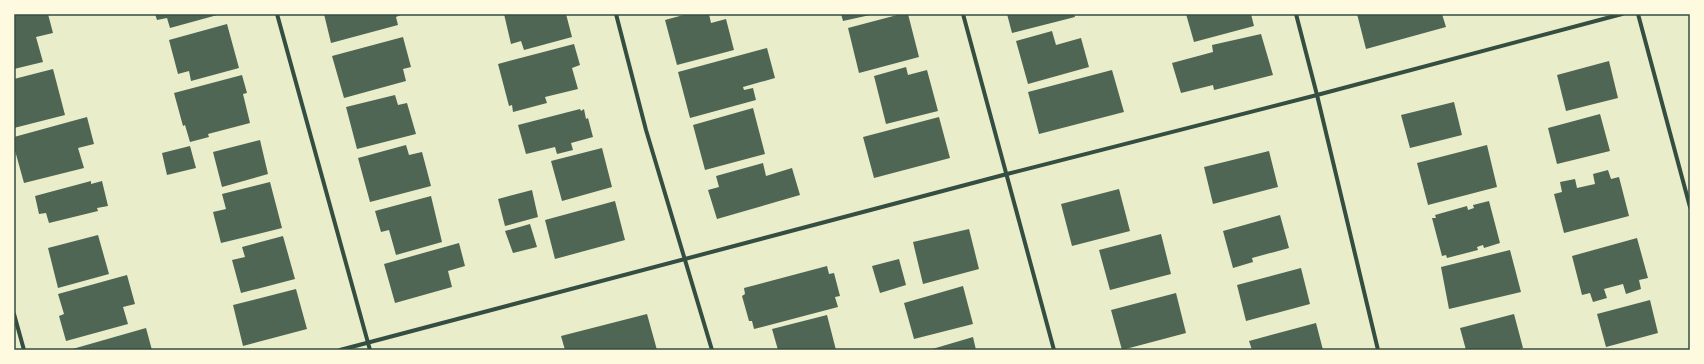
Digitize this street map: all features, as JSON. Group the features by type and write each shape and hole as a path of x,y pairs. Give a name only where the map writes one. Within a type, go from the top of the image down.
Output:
{"street":[{"path":"277,14 370,350"},
{"path":"616,14 646,130 712,350"},
{"path":"963,14 1054,350"},
{"path":"1296,14 1318,94 1378,350"},
{"path":"340,350 1622,14"},
{"path":"1638,14 1690,207"},
{"path":"14,314 24,350"}],"building":[{"path":"14,14 48,14 53,33 36,37 43,62 14,69"},
{"path":"155,14 221,14 170,28 167,18 157,20"},
{"path":"324,14 403,14 396,17 398,25 331,43"},
{"path":"504,14 566,14 572,37 524,50 521,41 511,44"},
{"path":"687,14 709,14 711,23 726,19 734,50 677,65 665,20"},
{"path":"841,14 869,14 870,15 843,21"},
{"path":"901,14 908,14 919,57 859,73 848,28"},
{"path":"1007,14 1074,14 1075,17 1012,33"},
{"path":"1186,14 1251,14 1254,26 1194,42"},
{"path":"1357,14 1442,14 1446,27 1366,49"},
{"path":"227,24 239,68 191,81 189,71 178,74 169,40"},
{"path":"1052,31 1056,45 1081,38 1089,67 1028,84 1016,41"},
{"path":"1261,34 1273,75 1214,90 1213,85 1181,93 1172,63 1213,52 1212,45"},
{"path":"403,37 411,67 403,69 406,81 344,98 332,56"},
{"path":"574,44 580,65 572,68 578,89 545,97 547,103 513,112 512,105 509,106 498,64"},
{"path":"767,48 775,78 743,87 744,90 753,88 756,100 690,118 678,72"},
{"path":"1609,61 1618,98 1566,111 1557,75"},
{"path":"906,67 908,75 927,70 938,111 886,124 874,76"},
{"path":"53,69 65,115 14,128 14,79"},
{"path":"1112,70 1124,112 1039,134 1028,92"},
{"path":"242,75 247,93 243,94 250,123 208,134 209,137 190,142 185,125 183,126 174,93"},
{"path":"395,95 398,105 407,103 416,134 357,149 346,107"},
{"path":"1454,102 1462,135 1410,148 1401,115"},
{"path":"753,108 765,154 705,170 693,125"},
{"path":"580,109 581,111 584,109 593,137 571,143 573,150 557,154 555,147 526,154 518,125"},
{"path":"1600,114 1610,151 1557,164 1548,128"},
{"path":"87,117 94,144 78,148 84,168 24,183 14,147 14,137"},
{"path":"939,117 950,158 874,178 863,137"},
{"path":"260,140 268,174 222,187 213,152"},
{"path":"406,145 409,155 422,152 431,186 370,202 358,158"},
{"path":"1487,145 1497,187 1428,205 1417,163"},
{"path":"190,146 196,168 167,175 162,153"},
{"path":"602,148 612,187 562,201 551,161"},
{"path":"1269,151 1278,187 1213,204 1204,167"},
{"path":"763,163 766,176 792,168 800,195 717,219 708,190 719,187 716,176"},
{"path":"1608,170 1611,179 1619,177 1629,216 1564,233 1554,194 1562,192 1560,182 1575,179 1577,188 1595,184 1593,174"},
{"path":"91,181 91,184 102,181 108,206 97,208 98,211 49,223 46,213 39,214 35,196"},
{"path":"270,182 282,228 221,243 213,212 226,209 222,194"},
{"path":"1119,189 1130,231 1072,246 1061,204"},
{"path":"532,190 538,217 505,226 498,199"},
{"path":"431,196 442,242 396,255 389,230 381,232 375,211"},
{"path":"615,201 625,240 555,259 545,220"},
{"path":"1489,201 1500,243 1484,248 1483,245 1477,247 1478,250 1447,258 1446,255 1442,256 1432,218 1436,218 1435,215 1467,206 1468,210 1474,208 1473,205"},
{"path":"1280,215 1289,248 1252,258 1253,262 1233,268 1223,231"},
{"path":"530,224 537,247 513,253 505,231"},
{"path":"969,229 979,269 923,284 913,242"},
{"path":"1161,234 1171,274 1110,290 1099,250"},
{"path":"98,235 109,274 58,288 48,248"},
{"path":"283,236 295,279 241,293 232,260 245,257 242,247"},
{"path":"1637,238 1648,278 1639,280 1641,289 1626,294 1623,284 1604,289 1607,298 1593,302 1590,293 1582,295 1572,256"},
{"path":"459,243 465,266 448,271 452,287 395,303 384,264"},
{"path":"1510,250 1521,292 1449,309 1441,267"},
{"path":"899,259 906,285 880,293 872,266"},
{"path":"827,266 829,274 834,273 840,296 835,297 838,307 754,329 752,321 749,321 742,296 745,294 744,288"},
{"path":"1301,268 1310,304 1246,321 1237,285"},
{"path":"127,275 135,304 123,307 128,324 66,341 59,316 64,314 58,294"},
{"path":"963,286 973,324 914,339 904,303"},
{"path":"296,289 307,329 243,346 233,305"},
{"path":"1176,293 1186,333 1122,350 1111,310"},
{"path":"1650,300 1658,333 1606,347 1597,314"},
{"path":"647,314 657,350 565,350 561,336"},
{"path":"1514,314 1523,348 1516,350 1466,350 1460,328"},
{"path":"827,315 836,350 778,350 772,329"},
{"path":"1316,323 1323,350 1252,350 1249,341"},
{"path":"146,328 152,350 69,350"},
{"path":"973,337 976,350 929,350"}]}
